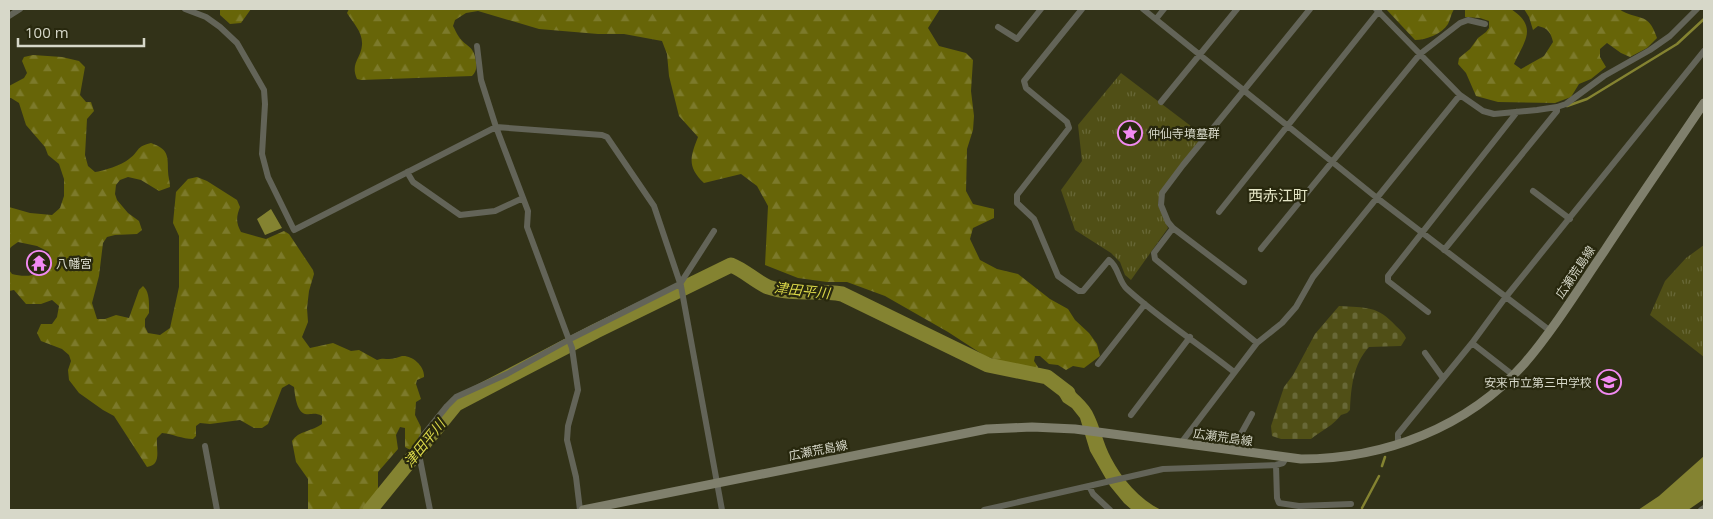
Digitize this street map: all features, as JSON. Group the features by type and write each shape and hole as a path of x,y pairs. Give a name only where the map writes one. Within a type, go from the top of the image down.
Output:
{"main road":[{"name":"広瀬荒島線","path":"582,510 987,429 1032,427 1075,429 1286,458 1337,458 1354,456 1398,445 1446,425 1466,413 1488,398 1513,376 1534,352 1704,103"}],"street":[{"path":"9,16 20,9"},
{"path":"185,9 206,17 220,27 237,44 264,90 262,154 268,177 294,230 496,127 602,135 606,137 654,206 681,288 722,510"},
{"path":"998,27 1017,39 1041,9"},
{"path":"1082,9 1024,81 1026,88 1067,122 1069,128 1017,195 1017,203 1034,219 1059,277 1079,291 1083,291 1109,260 1114,263 1125,287 1234,372"},
{"path":"1143,9 1377,198 1549,330"},
{"path":"1156,19 1164,9"},
{"path":"1161,102 1237,9"},
{"path":"1244,282 1173,228 1168,222 1161,205 1162,193 1310,9"},
{"path":"1219,212 1377,10 1460,95 1473,106 1489,113 1557,107 1570,101 1604,76 1650,50 1670,36 1697,9"},
{"path":"1261,249 1420,54 1460,23 1468,20 1486,24"},
{"path":"477,46 481,80 496,127 528,211 527,227 571,343 578,390 568,426 567,440 582,510"},
{"path":"1398,445 1398,434 1704,51"},
{"path":"1181,444 1257,343 1282,323 1296,307 1313,277 1460,95"},
{"path":"1444,250 1557,111 1557,107"},
{"path":"1428,312 1388,281 1388,276 1517,112"},
{"path":"406,172 412,182 460,215 496,211 523,198"},
{"path":"1533,191 1570,219"},
{"path":"1173,228 1154,253 1155,259 1257,343"},
{"path":"430,510 418,452 422,437 456,397 571,343 681,288 714,231"},
{"path":"1098,364 1145,304"},
{"path":"1130,415 1190,337"},
{"path":"1472,342 1513,376"},
{"path":"1425,353 1444,378"},
{"path":"1232,450 1252,414"},
{"path":"205,446 217,510"},
{"path":"984,510 1170,468 1276,465 1284,463 1286,458"},
{"path":"1276,465 1276,498 1279,503 1299,506 1351,504"},
{"path":"1089,486 1094,494 1110,510"}],"green space":[{"path":"220,9 251,9 241,23 230,24 220,15"},
{"path":"349,9 940,9 928,28 939,46 966,53 973,60 971,91 974,116 973,130 967,149 966,191 973,204 994,209 994,218 973,228 970,239 980,260 997,269 1018,274 1050,299 1068,309 1075,320 1089,333 1097,344 1100,356 1084,368 1073,366 1066,370 1058,365 1049,364 1040,356 1035,356 1034,361 1038,367 1037,371 1022,369 985,356 948,332 885,296 847,282 827,282 798,278 765,265 768,206 757,186 741,174 704,183 695,172 692,156 698,137 679,116 669,76 667,54 662,41 624,34 598,34 539,29 478,11 466,13 455,20 453,26 462,41 474,52 476,66 472,76 361,80 357,79 355,74 355,65 361,50 362,40 347,13"},
{"path":"1386,9 1454,9 1448,24 1442,31 1429,38 1415,40"},
{"path":"1465,9 1511,9 1519,16 1527,28 1525,41 1514,64 1521,69 1544,56 1553,42 1550,34 1544,28 1538,26 1533,30 1524,9 1619,9 1650,23 1657,38 1647,48 1630,57 1607,43 1600,49 1600,57 1606,67 1591,79 1579,84 1571,97 1555,103 1498,102 1476,96 1466,73 1458,64 1459,58 1489,28 1489,21 1465,17"},
{"path":"33,55 62,57 79,61 85,67 80,95 86,102 91,102 94,111 87,119 85,155 88,166 95,172 126,161 140,148 151,143 164,150 168,161 170,187 159,191 141,180 128,177 120,180 116,185 115,194 117,200 128,213 139,221 142,230 137,234 107,237 103,243 99,276 92,303 97,319 105,319 116,315 129,318 139,290 143,286 149,298 149,313 145,319 145,327 148,333 160,335 170,328 179,287 179,236 173,223 176,192 188,179 197,177 207,181 237,200 240,207 237,223 241,232 266,239 284,231 289,234 313,270 314,274 307,308 308,322 302,337 310,348 333,343 351,351 359,350 377,360 406,356 414,359 420,365 424,377 417,380 416,384 421,399 416,402 415,415 421,427 420,439 410,450 405,447 405,428 400,427 396,435 398,449 378,472 378,496 373,504 363,510 308,510 308,479 296,462 292,441 298,435 322,424 322,416 302,412 296,402 294,387 289,384 282,388 268,424 262,428 254,428 240,420 210,424 200,423 196,426 196,436 193,439 162,433 157,438 155,463 147,467 114,416 79,393 69,380 68,370 71,361 69,355 62,349 41,341 37,333 41,324 52,324 57,317 59,306 52,300 41,304 26,304 14,290 9,291 9,270 12,274 28,276 44,271 52,263 49,252 37,246 18,242 9,250 9,207 30,213 52,215 60,208 64,196 64,179 59,164 48,155 45,147 26,125 19,103 9,98 9,86 24,78 27,73 22,61 24,57"},
{"path":"1121,73 1204,136 1160,192 1158,205 1168,228 1131,280 1125,275 1120,262 1111,253 1075,230 1061,190 1082,161 1078,125"},
{"path":"1704,245 1704,357 1650,315 1665,281 1686,258"},
{"path":"1339,306 1377,311 1389,319 1406,338 1401,346 1369,347 1356,369 1352,385 1350,410 1341,415 1331,425 1311,439 1281,439 1272,436 1271,426 1284,387 1293,375 1315,334"}],"shaded area":[{"path":"271,209 282,228 265,235 257,219"},
{"path":"1050,380 1065,384 1086,403 1095,417 1115,466 1138,494 1161,510 1132,510 1124,503 1110,486 1090,451 1080,418 1072,408 1063,402"},
{"path":"1704,456 1704,499 1688,510 1638,510 1659,496"}],"waterway":[{"path":"1567,106 1587,99 1677,44 1704,19"},
{"name":"津田平川","path":"370,510 456,404 596,331 731,265 768,287 795,292 842,294 988,365 1047,377 1068,393"},
{"path":"1382,466 1385,457"},
{"path":"1362,508 1379,476"}],"place":[{"name":"仲仙寺墳墓群","path":"1130,133"},
{"name":"八幡宮","path":"39,263"},
{"name":"安来市立第三中学校","path":"1609,382"}],"district":[{"name":"西赤江町","path":"1278,195"}]}
